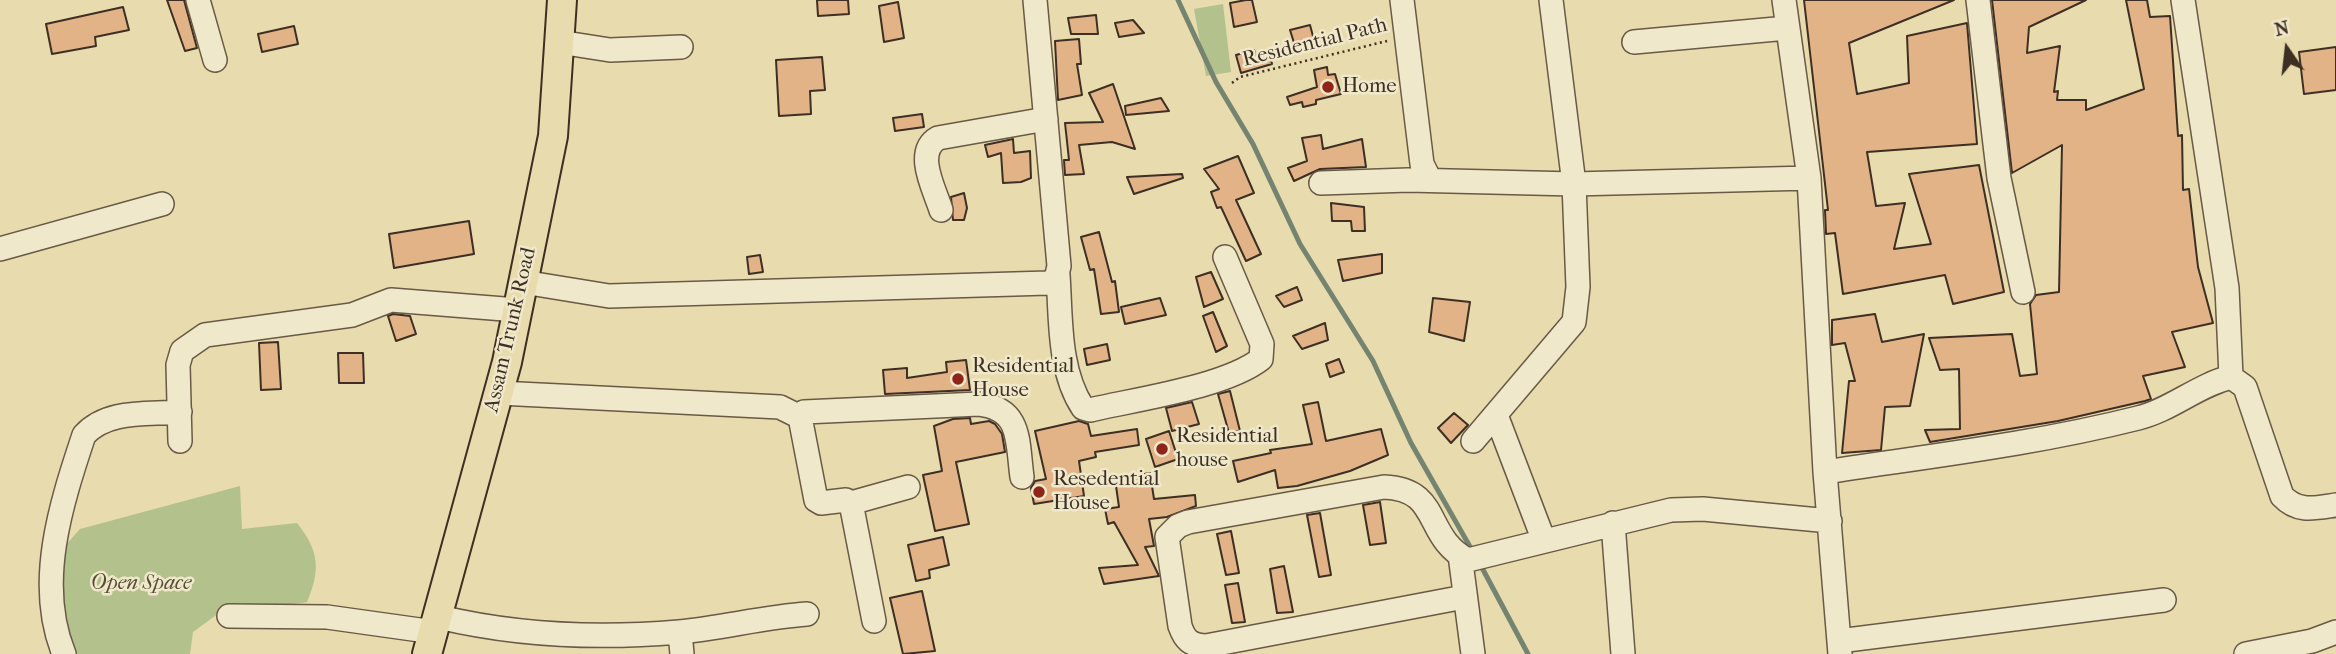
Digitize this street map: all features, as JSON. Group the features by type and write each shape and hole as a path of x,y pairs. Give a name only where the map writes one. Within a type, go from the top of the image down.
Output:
{"main road":[{"name":"Assam Trunk Road","path":"433,634 499,393 553,136 562,0"}],"street":[{"path":"198,0 215,60"},
{"path":"1035,0 1065,360 1077,399 1083,408 1090,410 1213,382 1238,373 1261,359 1262,344 1225,257"},
{"path":"1402,0 1422,164 1430,180"},
{"path":"1473,441 1574,322 1578,287 1574,184 1551,0"},
{"path":"1784,0 1809,178 1825,472 1840,647 2164,600"},
{"path":"1978,0 1999,178 2023,292"},
{"path":"2183,0 2227,288 2231,377"},
{"path":"1634,42 1787,28"},
{"path":"559,42 610,50 681,47"},
{"path":"941,209 924,154 929,143 950,135 1046,119"},
{"path":"1321,183 1430,180 1574,184 1809,178"},
{"path":"0,249 162,204"},
{"path":"523,282 609,296 1048,283 1058,275"},
{"path":"180,440 178,365 182,352 205,335 352,315 390,300 517,310"},
{"path":"1825,472 2065,435 2143,417 2210,384 2231,377"},
{"path":"2231,377 2245,387 2282,496 2290,505 2301,508 2336,505"},
{"path":"499,393 780,408 800,417"},
{"path":"908,487 851,503 846,500 821,503 816,500 800,417 804,412 979,404 996,406 1008,414 1014,427 1022,477"},
{"path":"64,654 51,606 54,549 84,435 95,423 113,417 180,412"},
{"path":"1496,415 1544,541"},
{"path":"1464,597 1195,646 1185,639 1180,626 1167,537 1173,530 1188,522 1384,487 1406,490 1421,499 1446,544 1464,557 1544,541 1653,512 1703,509 1830,521"},
{"path":"851,503 874,621"},
{"path":"1613,523 1623,654"},
{"path":"1464,557 1464,597 1473,654"},
{"path":"229,616 327,617 433,634 511,631 681,643 807,614"},
{"path":"2246,654 2298,649 2336,632"}],"path":[{"name":"Residential Path","path":"1232,83 1240,77 1406,36"}],"green space":[{"path":"1223,4 1231,72 1206,76 1194,9"},
{"name":"Open Space","path":"240,486 242,529 297,523 310,543 316,570 307,602 266,608 242,603 230,605 193,632 190,654 73,654 48,565 80,529"}],"building":[{"path":"167,0 184,0 197,48 185,51"},
{"path":"817,0 848,0 849,14 818,16"},
{"path":"1252,0 1257,22 1234,27 1230,3"},
{"path":"1804,0 1954,0 1849,43 1857,94 1909,83 1907,36 1967,23 1977,144 1867,152 1876,206 1905,203 1894,249 1931,244 1909,174 1979,165 2004,292 1953,304 1945,275 1843,294 1835,233 1826,234 1825,210 1828,210"},
{"path":"1992,0 2086,0 2029,27 2027,53 2060,46 2054,92 2058,91 2057,100 2086,100 2086,110 2144,89 2126,0 2147,0 2150,17 2170,16 2178,136 2182,135 2183,190 2189,189 2198,267 2213,323 2172,332 2185,367 2143,376 2151,399 2058,421 1930,442 1925,430 1960,429 1959,369 1940,370 1929,338 2012,334 2020,376 2037,374 2030,304 2036,295 2059,292 2062,145 2012,173"},
{"path":"898,2 904,38 884,42 879,6"},
{"path":"123,7 129,30 95,37 96,46 52,54 46,24"},
{"path":"1096,15 1098,34 1071,34 1068,18"},
{"path":"1133,20 1144,33 1119,37 1115,23"},
{"path":"1310,25 1314,40 1295,46 1290,30"},
{"path":"294,26 298,44 262,52 258,34"},
{"path":"1079,39 1081,64 1077,64 1082,95 1058,100 1055,41"},
{"path":"2336,47 2336,90 2304,94 2299,52"},
{"path":"1254,50 1256,55 1269,51 1272,64 1241,73 1236,55"},
{"path":"822,57 825,90 810,91 811,114 779,116 776,60"},
{"path":"1327,67 1328,75 1335,74 1341,94 1316,100 1316,104 1303,107 1302,102 1290,105 1287,97 1317,87 1314,70"},
{"path":"1113,84 1135,149 1112,142 1079,145 1084,174 1065,175 1064,160 1069,160 1065,123 1103,122 1089,93"},
{"path":"1161,98 1169,111 1126,115 1125,106"},
{"path":"922,114 924,127 895,131 893,118"},
{"path":"1321,135 1323,149 1362,139 1366,167 1320,169 1294,181 1288,168 1307,161 1302,138"},
{"path":"1013,139 1014,153 1030,151 1031,178 1021,182 1003,183 1001,153 988,157 985,145"},
{"path":"1238,156 1254,193 1236,200 1261,254 1246,261 1221,207 1217,208 1211,192 1219,189 1204,169"},
{"path":"1182,174 1183,178 1134,194 1127,177"},
{"path":"964,193 967,208 964,220 953,220 951,197"},
{"path":"1331,203 1364,207 1365,231 1352,231 1351,221 1332,221"},
{"path":"469,221 474,254 394,268 389,234"},
{"path":"1099,232 1112,282 1115,281 1119,312 1101,314 1094,269 1090,270 1081,237"},
{"path":"1382,254 1382,273 1343,281 1338,260"},
{"path":"760,255 763,272 749,274 747,257"},
{"path":"1211,272 1223,299 1204,307 1196,277"},
{"path":"1297,287 1302,300 1284,307 1276,296"},
{"path":"1160,298 1166,315 1125,324 1121,307"},
{"path":"1433,298 1470,302 1464,341 1429,332"},
{"path":"1213,312 1227,346 1216,352 1203,316"},
{"path":"1875,314 1882,342 1924,334 1910,406 1885,407 1881,450 1842,453 1849,381 1855,381 1845,343 1832,345 1832,320"},
{"path":"388,316 410,316 416,334 396,341"},
{"path":"1325,323 1328,340 1302,349 1293,336"},
{"path":"278,342 281,389 261,390 259,343"},
{"path":"1107,344 1110,360 1087,365 1084,349"},
{"path":"338,353 363,353 364,383 339,383"},
{"path":"1339,359 1344,372 1330,377 1326,364"},
{"path":"966,360 970,390 885,394 883,370 907,368 907,378 947,372 946,362"},
{"path":"1230,391 1240,431 1229,433 1218,394"},
{"path":"1192,402 1199,424 1172,431 1166,408"},
{"path":"1318,402 1326,441 1381,429 1388,455 1350,471 1297,486 1278,488 1275,470 1238,482 1233,461 1271,453 1270,450 1312,444 1303,405"},
{"path":"1454,413 1468,425 1451,443 1438,428"},
{"path":"970,418 971,424 989,421 995,424 1002,434 1005,452 956,462 969,524 935,531 923,475 942,471 934,426 953,419"},
{"path":"1079,421 1088,424 1091,436 1137,429 1139,445 1095,452 1096,457 1079,461 1084,496 1034,504 1031,488 1035,481 1046,479 1035,431"},
{"name":"Residential house","path":"1169,431 1178,459 1155,467 1146,439"},
{"path":"1150,473 1154,499 1195,495 1196,506 1167,517 1149,519 1154,546 1145,547 1159,576 1104,584 1099,568 1138,565 1114,522 1108,524 1105,509 1119,507 1115,479"},
{"path":"1380,502 1386,543 1370,545 1363,505"},
{"path":"1320,513 1331,575 1319,577 1307,515"},
{"path":"1231,531 1239,573 1226,575 1217,534"},
{"path":"943,537 949,565 929,570 930,578 916,581 908,545"},
{"path":"1284,566 1293,612 1277,613 1270,569"},
{"path":"1238,583 1245,622 1232,623 1225,585"},
{"path":"922,591 935,651 903,654 890,598"}],"waterway":[{"path":"1178,0 1216,82 1253,144 1300,244 1373,361 1411,443 1473,552"},
{"path":"1480,564 1528,654"}],"place":[{"name":"Home","path":"1328,87"},
{"name":"Residential House","path":"958,379"},
{"name":"Residential house","path":"1162,449"},
{"name":"Resedential House","path":"1039,492"}]}
